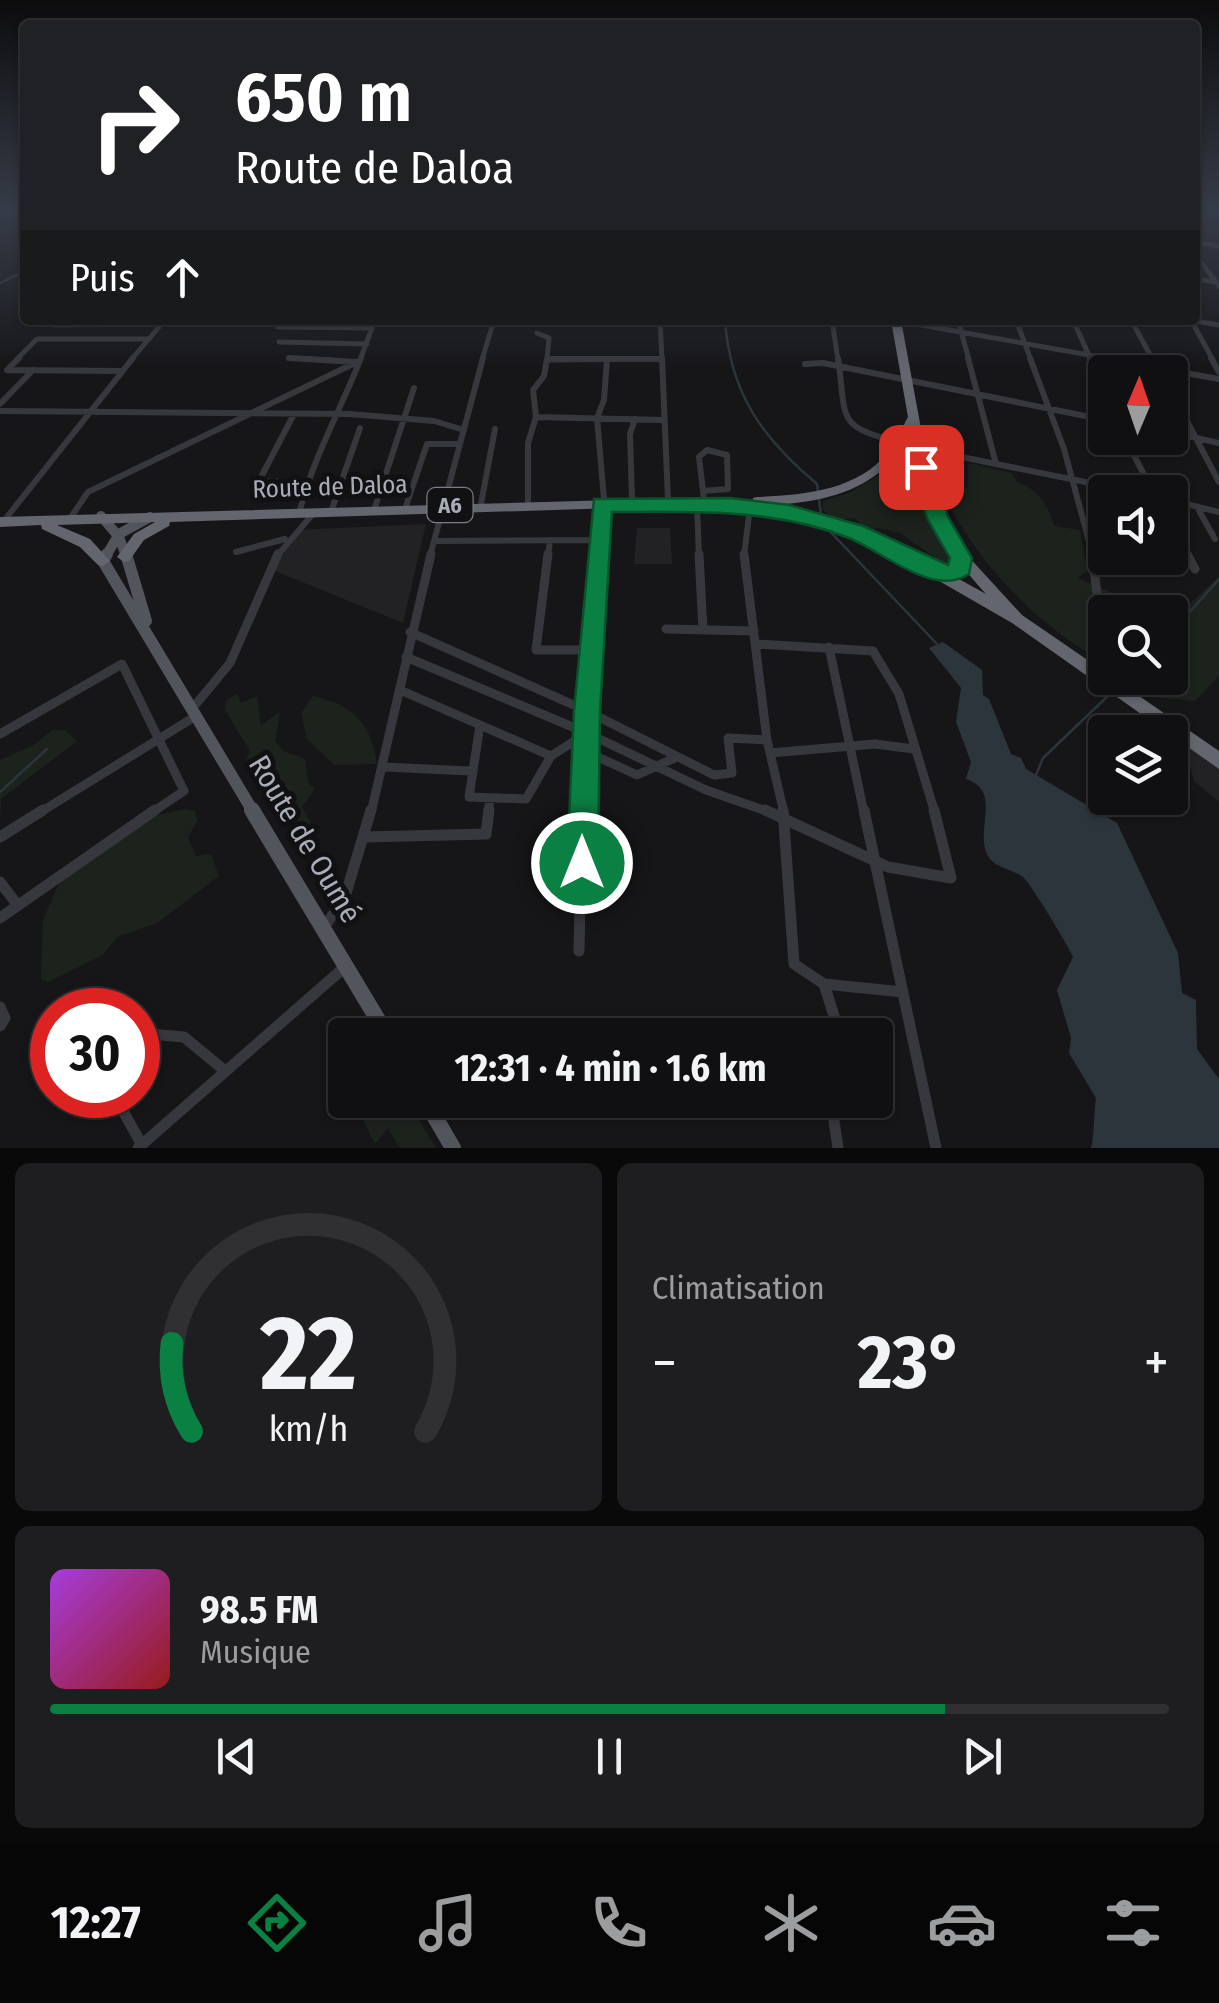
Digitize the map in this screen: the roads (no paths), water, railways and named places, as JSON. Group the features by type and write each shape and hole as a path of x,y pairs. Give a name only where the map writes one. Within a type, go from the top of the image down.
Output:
{"highway":[{"path":"896,325 921,467 938,518 961,558 1017,619 1088,668"},
{"name":"A6","path":"890,458 913,418"},
{"path":"890,458 906,457 921,467"},
{"name":"Route de Daloa","path":"37,522 632,499 749,503 819,496 857,481 890,458"},
{"name":"Route de Daloa","path":"2,519 179,519 701,499"},
{"name":"A6","path":"749,503 856,532 1017,619"},
{"name":"A6","path":"2,519 37,522"},
{"path":"124,557 145,532 179,519"},
{"path":"37,522 85,543 103,562"},
{"path":"940,574 959,570 961,558"},
{"path":"1126,695 1219,761"}],"main road":[{"path":"156,515 119,534 103,562 171,674"},
{"path":"105,519 119,534 134,592 171,674"},
{"name":"Route de Oumé","path":"171,674 377,1018"},
{"path":"436,1118 453,1148"}],"street":[{"path":"1202,264 1218,284"},
{"path":"53,325 80,325"},
{"path":"2,519 161,325"},
{"path":"278,326 326,325"},
{"path":"0,837 160,738 194,712 220,682 285,539 306,513 307,483 340,414 373,325"},
{"path":"323,928 344,900 365,837 384,767 410,632 493,325"},
{"path":"660,325 668,500"},
{"path":"833,325 851,429 900,442"},
{"path":"922,325 1088,356"},
{"path":"959,325 996,464"},
{"path":"1018,325 1088,541"},
{"path":"1074,325 1088,356"},
{"path":"1134,325 1151,355"},
{"path":"1193,325 1219,376"},
{"path":"528,502 528,443 536,417 532,390 544,376 549,338 537,333"},
{"path":"122,371 7,370 38,338 149,339"},
{"path":"279,342 366,344"},
{"path":"289,358 357,362"},
{"path":"546,359 660,359"},
{"path":"580,951 587,711 603,502 597,418 604,400 608,359"},
{"path":"71,517 88,492 357,362"},
{"path":"805,364 838,367 1088,417"},
{"path":"0,408 33,370"},
{"path":"1188,373 1219,376"},
{"path":"375,507 414,388"},
{"path":"0,408 340,414 434,420 464,430"},
{"path":"294,414 258,481 307,483"},
{"path":"536,417 664,420"},
{"path":"632,499 630,434 634,419"},
{"path":"1188,420 1219,482"},
{"path":"332,509 360,428"},
{"path":"481,504 496,430"},
{"path":"1188,435 1219,443"},
{"path":"406,506 427,444 460,444"},
{"path":"918,448 1088,484"},
{"path":"701,499 731,485 727,454 722,451 707,450 699,457 703,630"},
{"path":"749,503 743,544 768,746 785,817 794,964 824,984 903,992"},
{"path":"1188,505 1219,512"},
{"path":"1197,507 1214,539"},
{"path":"236,552 285,539"},
{"path":"550,540 536,650 592,650"},
{"path":"435,541 600,540"},
{"path":"1188,556 1195,569"},
{"path":"666,629 754,631"},
{"path":"410,632 587,711 714,775 732,774 728,738 768,746 850,747 880,743 914,749"},
{"path":"406,656 586,733 706,790 785,817 888,866 951,878 887,664 873,651 756,644"},
{"path":"829,647 936,1148"},
{"path":"0,734 122,664 184,791 16,903 0,918"},
{"path":"400,690 551,756"},
{"path":"480,725 468,797 526,798 551,756 586,733"},
{"path":"586,751 637,775 676,757"},
{"path":"384,767 471,771"},
{"path":"365,837 486,834 490,798"},
{"path":"0,882 16,903"},
{"path":"126,1118 140,1146 346,966"},
{"path":"824,984 835,1018"},
{"path":"0,1007 5,1018 0,1026"},
{"path":"160,1035 184,1037 224,1070"},
{"path":"834,1118 838,1148"}],"waterway":[{"path":"0,283 20,273"},
{"path":"726,325 734,370 752,412 780,449 817,484 818,491"},
{"path":"819,499 821,515"},
{"path":"822,523 937,644"},
{"path":"1188,614 1219,579"},
{"path":"1036,775 1043,758 1109,695"},
{"path":"0,792 47,749"}]}
